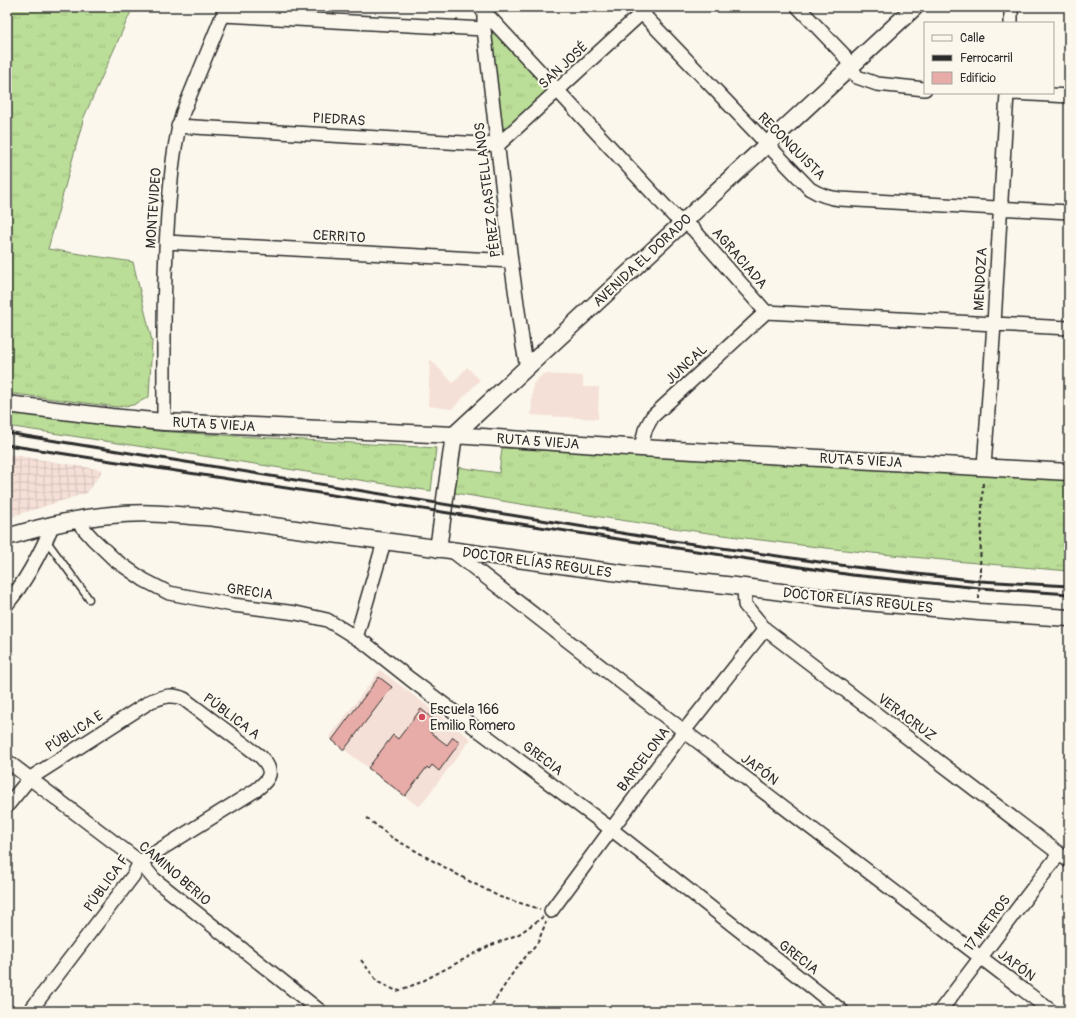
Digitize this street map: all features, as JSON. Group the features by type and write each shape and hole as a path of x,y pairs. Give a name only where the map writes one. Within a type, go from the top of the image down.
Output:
{"street":[{"path":"798,7 843,54 857,77 866,81 888,86 924,90"},
{"name":"AVENIDA EL DORADO","path":"454,435 915,7"},
{"path":"1011,7 1011,22"},
{"name":"PÉREZ CASTELLANOS","path":"483,8 484,29 511,261 527,368"},
{"name":"AGRACIADA","path":"483,8 674,216 693,229 766,312"},
{"name":"SAN JOSÉ","path":"498,145 558,90 642,9"},
{"name":"RECONQUISTA","path":"642,9 766,144 810,189 828,198 1069,212"},
{"path":"225,11 484,29"},
{"name":"MONTEVIDEO","path":"164,422 166,242 173,155 178,126 183,112 225,11"},
{"name":"MENDOZA","path":"984,467 994,324 1007,94"},
{"path":"1032,94 1069,96"},
{"name":"PIEDRAS","path":"178,126 498,145"},
{"name":"CERRITO","path":"166,242 511,261"},
{"path":"766,312 1069,328"},
{"name":"JUNCAL","path":"641,448 645,430 652,417 766,312"},
{"name":"RUTA 5 VIEJA","path":"7,404 164,422 454,435 641,448 1069,472"},
{"path":"444,549 454,435"},
{"name":"DOCTOR ELÍAS REGULES","path":"7,537 53,524 111,515 152,513 182,515 222,519 634,575 744,587 842,600 1069,618"},
{"name":"GRECIA","path":"76,520 115,560 144,580 169,593 233,605 296,613 327,620 356,638 611,829 842,1011"},
{"path":"7,604 15,594 46,540 53,524"},
{"path":"356,638 384,542"},
{"name":"JAPÓN","path":"444,549 1051,1011"},
{"name":"VERACRUZ","path":"744,587 745,605 765,629 1064,858"},
{"name":"BARCELONA","path":"551,911 684,732 765,629"},
{"name":"PÚBLICA A","path":"168,696 176,695 184,699 249,748 267,764 270,772"},
{"name":"PÚBLICA E","path":"7,806 29,779 151,702 168,696"},
{"name":"CAMINO BERIO","path":"7,761 140,862 154,879 320,1011"},
{"name":"PÚBLICA F","path":"30,1011 133,876 140,862 256,790 266,782 270,772"},
{"name":"17 METROS","path":"940,1011 980,957 1064,858"}],"lane":[{"path":"46,540 89,599"}],"path":[{"path":"979,612 984,467"},
{"path":"367,818 391,837 500,897 551,911"},
{"path":"361,960 378,982 398,991 419,984 489,946 519,934 551,911"},
{"path":"488,1011 516,968 538,942 551,911"}],"shaded area":[{"path":"430,359 453,383 467,367 480,380 452,409 428,406"},
{"path":"543,374 583,376 583,387 599,387 598,419 531,415 533,384"},
{"path":"7,454 103,470 87,493 7,518"},
{"path":"380,670 471,739 419,807 329,738"}],"green space":[{"path":"7,7 133,7 84,117 48,249 133,262 152,341 149,397 133,405 117,407 7,393"},
{"path":"494,32 545,88 546,93 507,129 502,129 491,33"},
{"path":"7,411 156,431 436,448 431,491 7,426"},
{"path":"502,448 1069,475 1069,571 911,557 792,544 567,512 455,493 457,467 499,473"}],"building":[{"path":"379,677 392,687 344,750 332,740"},
{"path":"421,709 437,722 430,732 447,745 453,737 460,742 439,771 432,765 429,769 427,767 405,796 368,768 393,735 398,739"}],"railway":[{"path":"7,433 652,538 854,567 980,581 1069,586"},
{"path":"7,445 852,575 980,588 1069,594"}],"place":[{"name":"Escuela 166 Emilio Romero","path":"422,717"}]}
